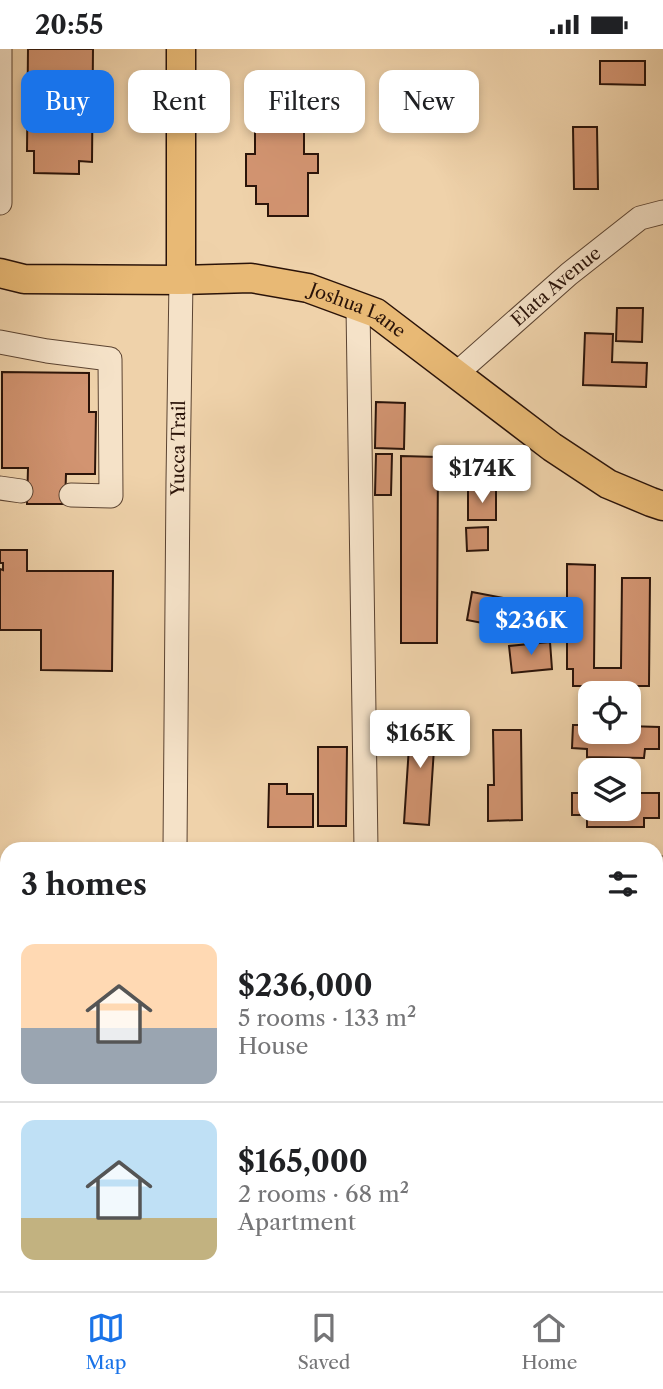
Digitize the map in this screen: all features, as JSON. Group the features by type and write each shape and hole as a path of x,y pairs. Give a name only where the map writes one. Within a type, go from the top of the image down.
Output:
{"main road":[{"name":"Yucca Trail","path":"181,49 181,280"},
{"name":"Joshua Lane","path":"0,273 24,279 251,278 308,288 376,313 552,447 608,484 663,506"}],"street":[{"path":"0,49 0,203"},
{"name":"Elata Avenue","path":"456,374 569,274 640,218 663,212"},
{"name":"Yucca Trail","path":"175,842 181,280"},
{"path":"358,307 366,842"},
{"path":"0,342 110,359 111,496 71,495"}],"building":[{"path":"28,49 93,49 93,70 28,70"},
{"path":"600,61 645,61 645,85 600,84"},
{"path":"573,127 597,127 598,189 574,189"},
{"path":"27,133 92,133 92,162 79,161 79,174 34,173 34,151 27,151"},
{"path":"255,133 304,133 304,154 318,154 318,173 308,173 308,216 268,216 268,204 256,204 256,186 246,186 246,154 255,154"},
{"path":"617,308 643,308 642,342 616,341"},
{"path":"585,333 613,334 612,362 647,363 646,387 583,385"},
{"path":"2,372 89,373 89,412 96,412 95,474 66,474 65,504 27,504 28,468 2,468"},
{"path":"376,402 405,403 404,449 375,448"},
{"path":"376,454 392,454 391,495 375,495"},
{"path":"401,456 438,457 437,643 401,643"},
{"path":"468,489 496,489 496,520 468,520"},
{"path":"488,527 488,550 467,551 466,528"},
{"path":"0,550 27,550 27,571 113,571 112,671 41,670 41,630 0,630 0,569 3,570 3,563 0,563"},
{"path":"567,564 595,565 594,668 621,668 622,578 650,578 649,686 641,686 641,681 578,681 578,686 573,686 573,669 567,669"},
{"path":"472,592 514,600 508,628 467,620"},
{"path":"550,642 552,669 512,673 509,646"},
{"path":"411,716 436,718 429,825 404,823"},
{"path":"573,725 578,725 578,744 641,744 641,726 659,727 659,749 645,749 644,758 587,757 587,749 572,748"},
{"path":"493,730 521,730 522,820 488,821 488,785 494,785"},
{"path":"318,747 347,747 346,826 318,826"},
{"path":"269,784 287,784 287,794 313,794 313,827 268,827"},
{"path":"572,793 578,793 578,815 572,815"},
{"path":"641,793 659,793 659,818 644,818 644,827 587,827 587,821 641,821"}]}
